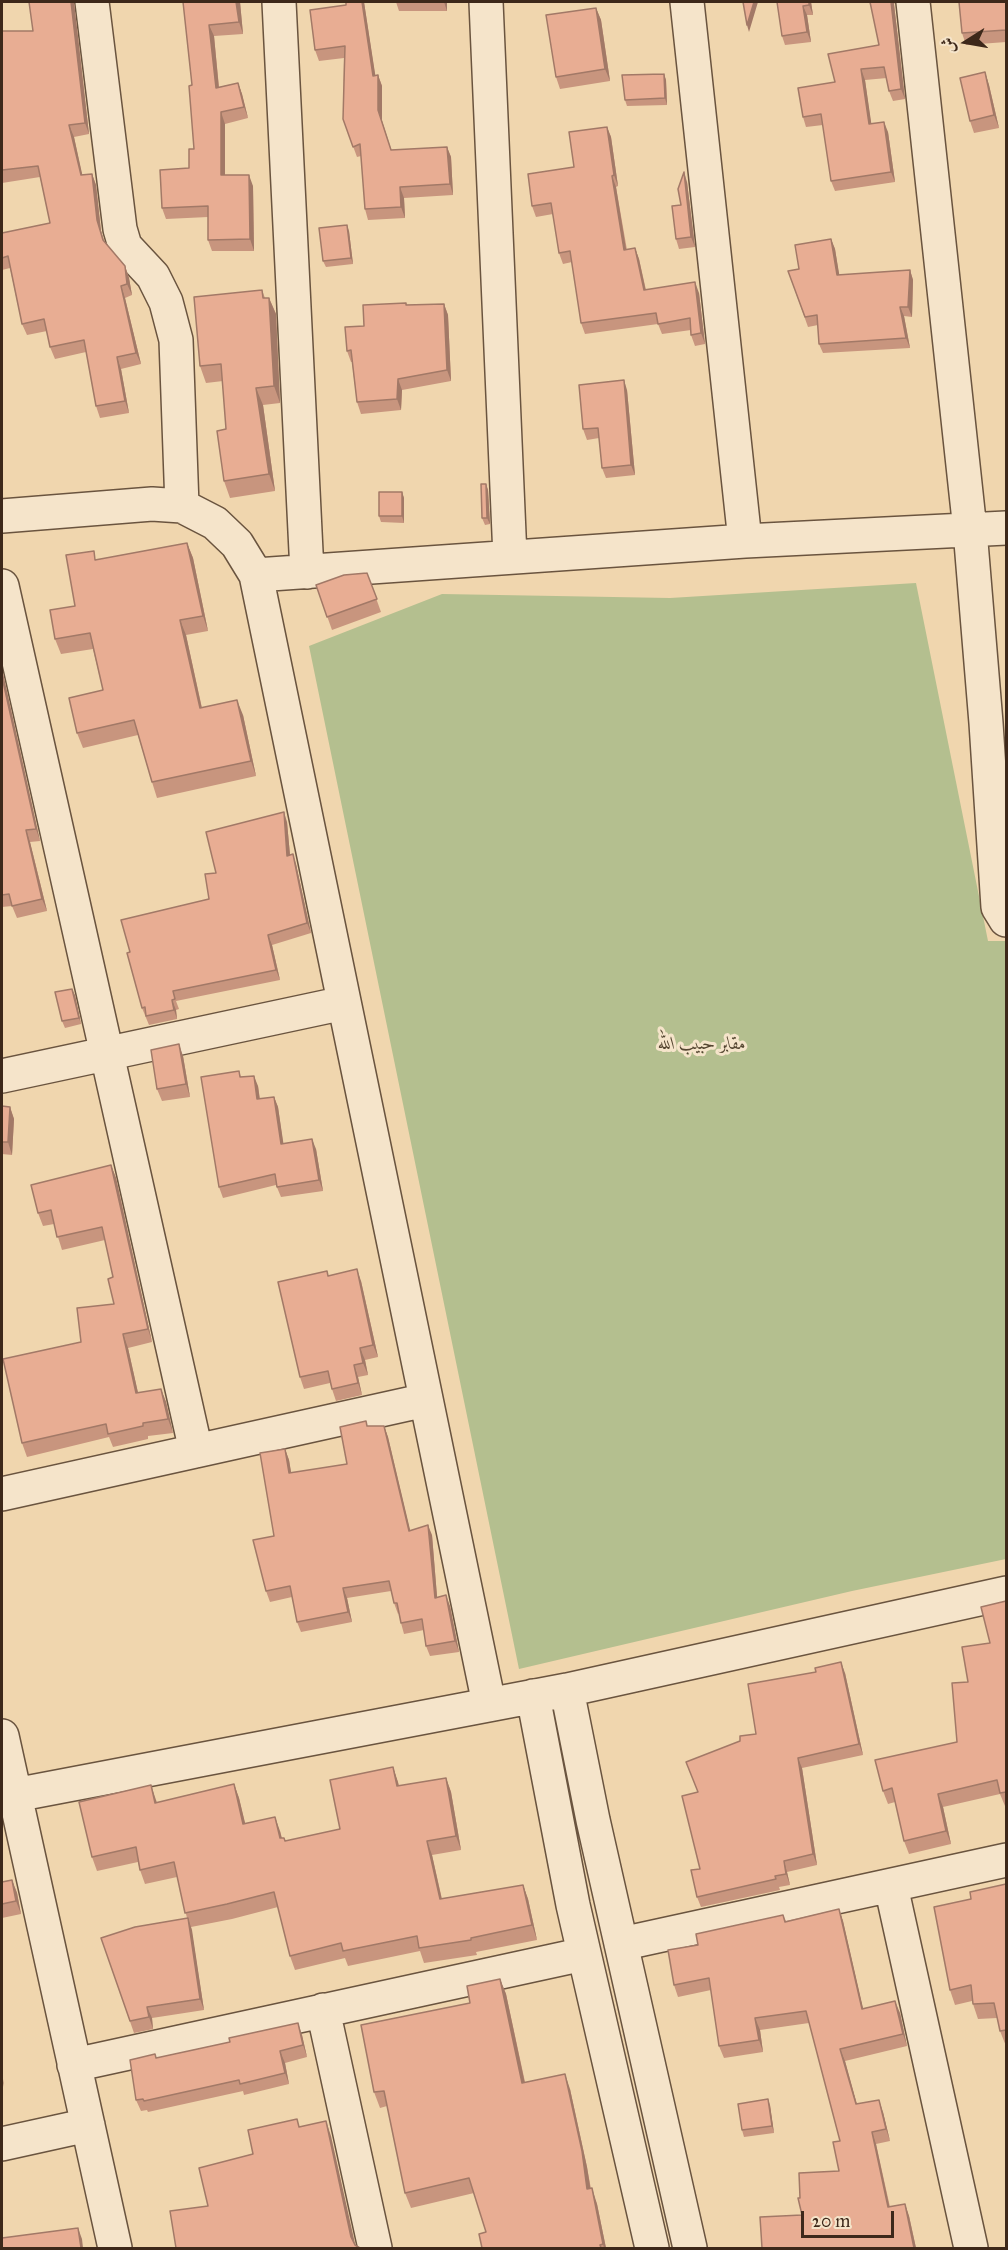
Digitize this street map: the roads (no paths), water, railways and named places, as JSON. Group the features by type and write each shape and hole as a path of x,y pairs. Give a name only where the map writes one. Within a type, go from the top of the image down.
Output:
{"street":[{"path":"92,2 120,229 125,246 147,268 158,284 177,340 182,506"},
{"path":"279,2 307,572"},
{"path":"486,2 510,557"},
{"path":"687,2 745,541"},
{"path":"913,2 970,530 998,907 1006,920"},
{"path":"2,516 152,504 182,506 214,523 237,544 256,576 489,1704"},
{"path":"256,576 745,541 1006,528"},
{"path":"2,586 196,1450"},
{"path":"2,1076 344,1003"},
{"path":"2,1494 426,1400"},
{"path":"15,1796 567,1690 1006,1593"},
{"path":"567,1690 593,1820 690,2248"},
{"path":"532,1696 584,1954 652,2248"},
{"path":"2,1736 115,2248"},
{"path":"621,1944 1006,1860"},
{"path":"891,1886 971,2248"},
{"path":"74,2065 584,1954"},
{"path":"323,2010 375,2248"},
{"path":"2,2144 88,2125"}],"park label":[{"name":"مقابر حبيب الله","path":"702,1045"}]}
